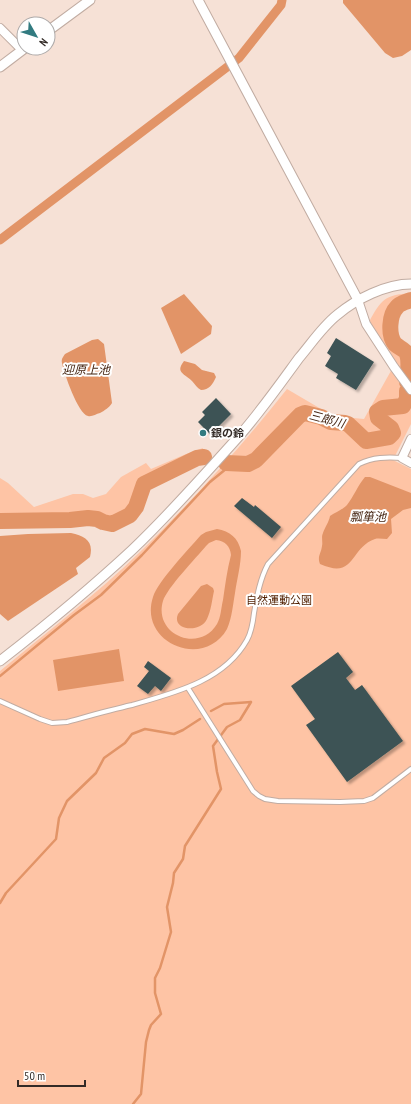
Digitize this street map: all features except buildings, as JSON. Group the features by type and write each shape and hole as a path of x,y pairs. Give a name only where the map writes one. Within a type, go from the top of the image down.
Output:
{"street":[{"path":"56,25 90,0"},
{"path":"198,0 358,300 366,324 411,390"},
{"path":"0,28 16,43"},
{"path":"0,67 16,54"},
{"path":"0,661 98,580 156,526 240,435 313,341 336,315 358,300 378,291 405,284 411,284"},
{"path":"411,438 402,458 411,463"}],"lane":[{"path":"0,701 40,720 52,723 67,722 188,688 219,671 232,659 247,641 251,632 263,573 268,564 359,464 368,460 385,457 402,458"},
{"path":"188,688 253,791 265,799 278,801 364,801 373,798 411,768"}],"green space":[{"path":"411,293 411,306 398,312 393,322 393,332 410,349 411,385 395,365 369,322 377,308 384,300 395,295"},
{"name":"自然運動公園","path":"392,369 411,394 411,424 393,460 411,469 411,1104 0,1104 0,671 89,598 141,551 217,472 287,389 333,416 364,419"},
{"path":"203,448 201,460 154,481 145,487 137,510 129,519 119,524 107,525 96,522 0,525 0,478 8,483 34,507 73,494 83,494 93,498 106,494 121,477 146,463 151,469"}],"water":[{"path":"343,0 411,0 411,50 402,56 393,58 385,53 343,3"},
{"path":"184,294 212,326 211,334 181,354 161,308"},
{"name":"迎原上池","path":"98,339 104,344 112,403 108,408 100,413 88,416 84,414 76,401 62,363 62,358 65,354 92,340"},
{"path":"184,361 195,364 202,370 214,373 216,377 214,382 206,389 201,390 180,370"},
{"name":"瓢箪池","path":"365,477 370,477 411,493 411,508 403,510 391,519 392,533 387,539 376,539 367,543 346,565 340,568 332,568 320,564 319,557 322,549 322,535 330,516 347,505"},
{"path":"217,529 226,531 236,539 241,551 240,567 231,616 227,629 217,641 204,648 190,649 176,646 164,638 155,627 151,613 153,597 156,590 174,565 201,535","holes":["216,540 226,544 230,549 231,555 221,612 217,624 209,633 200,638 189,639 171,631 165,623 162,613 163,601 176,581 206,546"]},
{"path":"71,533 87,540 91,547 90,557 76,568 78,574 8,621 0,614 0,536"},
{"path":"207,584 213,588 214,591 207,619 199,627 182,627 177,619 178,614 201,586"},
{"path":"119,649 124,681 58,691 53,660"}],"waterway":[{"path":"0,240 239,58 281,5 282,0"},
{"name":"三郎川","path":"407,382 409,364 408,357 405,351 395,344 391,336 390,325 392,315 397,307 411,300"},
{"name":"三郎川","path":"226,463 248,464 256,460 300,415 305,413 321,417 331,422 348,424 366,441 389,437 393,433 391,428 378,418 377,412 383,408 403,406 407,399 407,391"},
{"name":"三郎川","path":"0,521 70,520 88,518 97,519 112,524 130,515 136,507 144,484 197,458 204,457"},
{"path":"0,676 74,615 101,595 142,555 210,482 232,464"},
{"path":"211,711 224,704 251,702"},
{"path":"133,1104 141,1094 146,1042 149,1030 151,1025 161,1014 155,993 155,978 160,968 171,932 167,907 174,873 183,859 185,846 221,789 213,746 227,727 240,720 251,702"},
{"path":"0,903 6,893 56,839 59,818 67,801 96,773 104,758 125,743 132,734 145,729 174,734 200,719"}],"place":[{"name":"銀の鈴","path":"203,433"}]}
